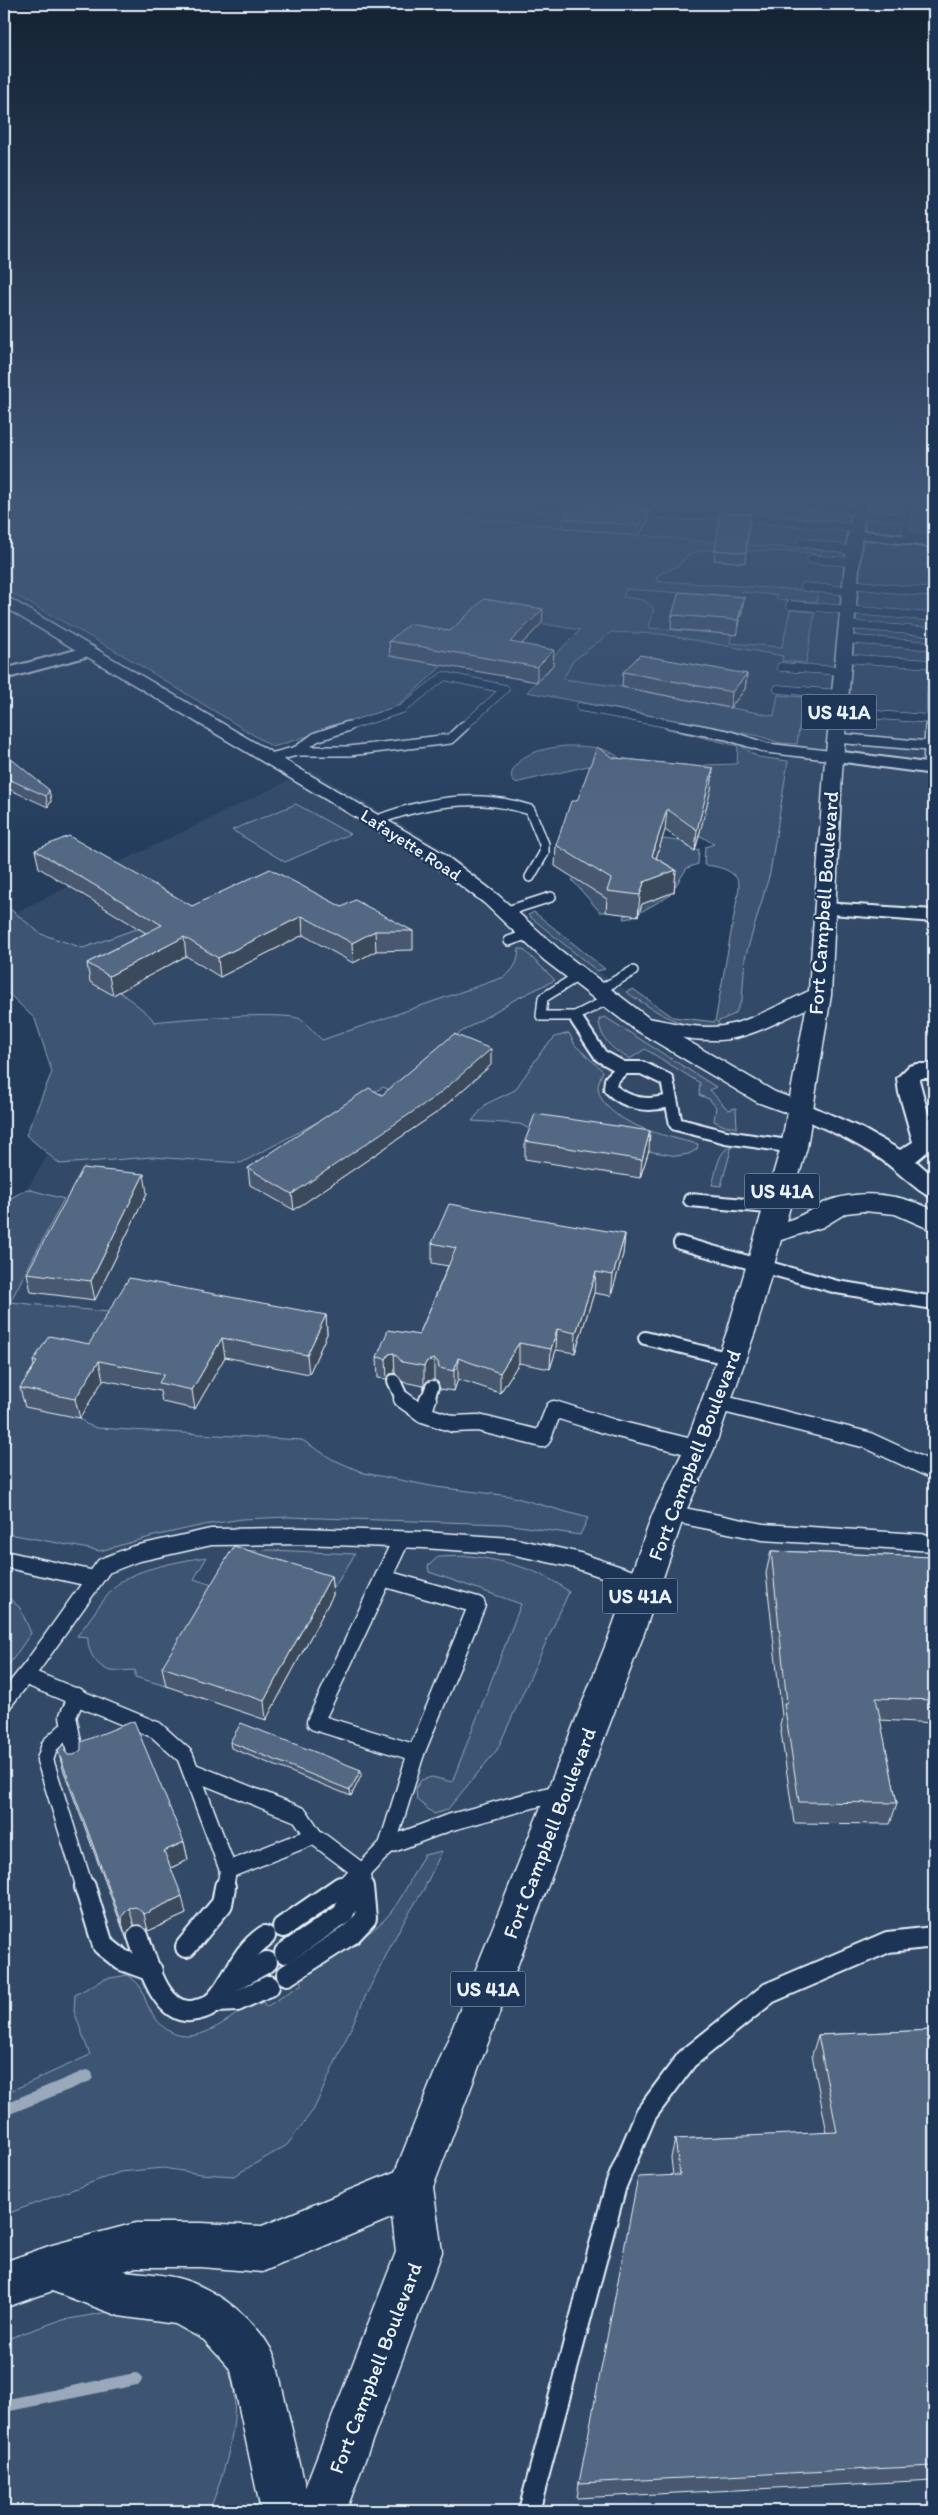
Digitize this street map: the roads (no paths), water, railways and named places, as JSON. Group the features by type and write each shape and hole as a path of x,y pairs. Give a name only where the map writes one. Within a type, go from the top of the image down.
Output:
{"main road":[{"name":"Lafayette Road","path":"30,615 434,856 504,912 578,976 642,1024 766,1097 801,1110"},
{"name":"Fort Campbell Boulevard","path":"321,2511 419,2252 411,2187 625,1639 669,1513 699,1449 731,1359 794,1147 820,994 839,703 848,615"},
{"path":"642,1024 697,1032 721,1033 742,1028 820,994"},
{"path":"773,1221 815,1221 842,1205 869,1202 898,1206 925,1215 934,1222"},
{"path":"4,2285 52,2268 136,2245 200,2245 262,2248 411,2187"},
{"path":"52,2268 119,2294 180,2302 220,2324 252,2358 286,2511"}],"street":[{"path":"4,674 91,651"},
{"path":"836,747 931,768"},
{"path":"825,909 934,916"},
{"path":"901,1160 923,1147 925,1143 910,1093 908,1078 917,1071 934,1071"},
{"path":"801,1110 838,1125 901,1160 934,1190"}],"lane":[{"path":"818,615 934,651"},
{"path":"847,625 934,617"},
{"path":"847,625 934,632"},
{"path":"931,768 929,746 934,638"},
{"path":"781,667 932,664"},
{"path":"270,758 297,751 349,751 450,739 505,690 444,676 402,710 316,737 297,751"},
{"path":"778,689 839,703 930,719"},
{"path":"580,707 727,735 767,748 929,746"},
{"path":"375,821 413,808 486,800 517,805 530,810 544,844 544,853 530,877"},
{"path":"504,912 551,897"},
{"path":"509,941 529,934"},
{"path":"578,976 543,998 541,1016 575,1016 633,971"},
{"path":"575,1016 587,1038 601,1056 623,1068 642,1068 667,1080 676,1124 726,1137 794,1147"},
{"path":"623,1068 611,1080 610,1088 617,1096 638,1103 658,1105 670,1101"},
{"path":"690,1200 773,1221"},
{"path":"680,1243 898,1299 934,1303"},
{"path":"644,1338 731,1359"},
{"path":"394,1381 401,1399 423,1414 453,1424 478,1423 542,1439 554,1409 614,1428 699,1449"},
{"path":"423,1414 432,1387"},
{"path":"716,1402 867,1440 934,1471"},
{"path":"669,1513 763,1532 934,1542"},
{"path":"4,1702 25,1676 104,1566 135,1554 211,1537 301,1536 511,1546 576,1560 644,1583"},
{"path":"401,1540 315,1722 416,1753"},
{"path":"4,1559 94,1579"},
{"path":"383,1578 477,1605 416,1753 387,1846"},
{"path":"25,1676 156,1730 185,1756 228,1870 222,1904 186,1947"},
{"path":"77,1696 68,1716 77,1764"},
{"path":"70,1727 50,1745 45,1760 103,1945 122,1960 152,1971"},
{"path":"191,1771 300,1815 314,1836 362,1872 366,1918 350,1934 287,1975"},
{"path":"283,1927 362,1872 387,1846 448,1822 566,1791"},
{"path":"228,1870 314,1836"},
{"path":"285,1953 343,1914 362,1872"},
{"path":"138,1936 162,1996 174,2008 192,2013 216,2002 237,2001 269,1986"},
{"path":"216,2002 228,1984 236,1963 254,1942 265,1936"},
{"path":"529,2511 616,2185 646,2114 687,2059 769,1993 888,1942 934,1937"},
{"path":"228,1984 268,1962"}],"waterway":[{"path":"4,2110 87,2076"},
{"path":"4,2406 136,2379"}]}
